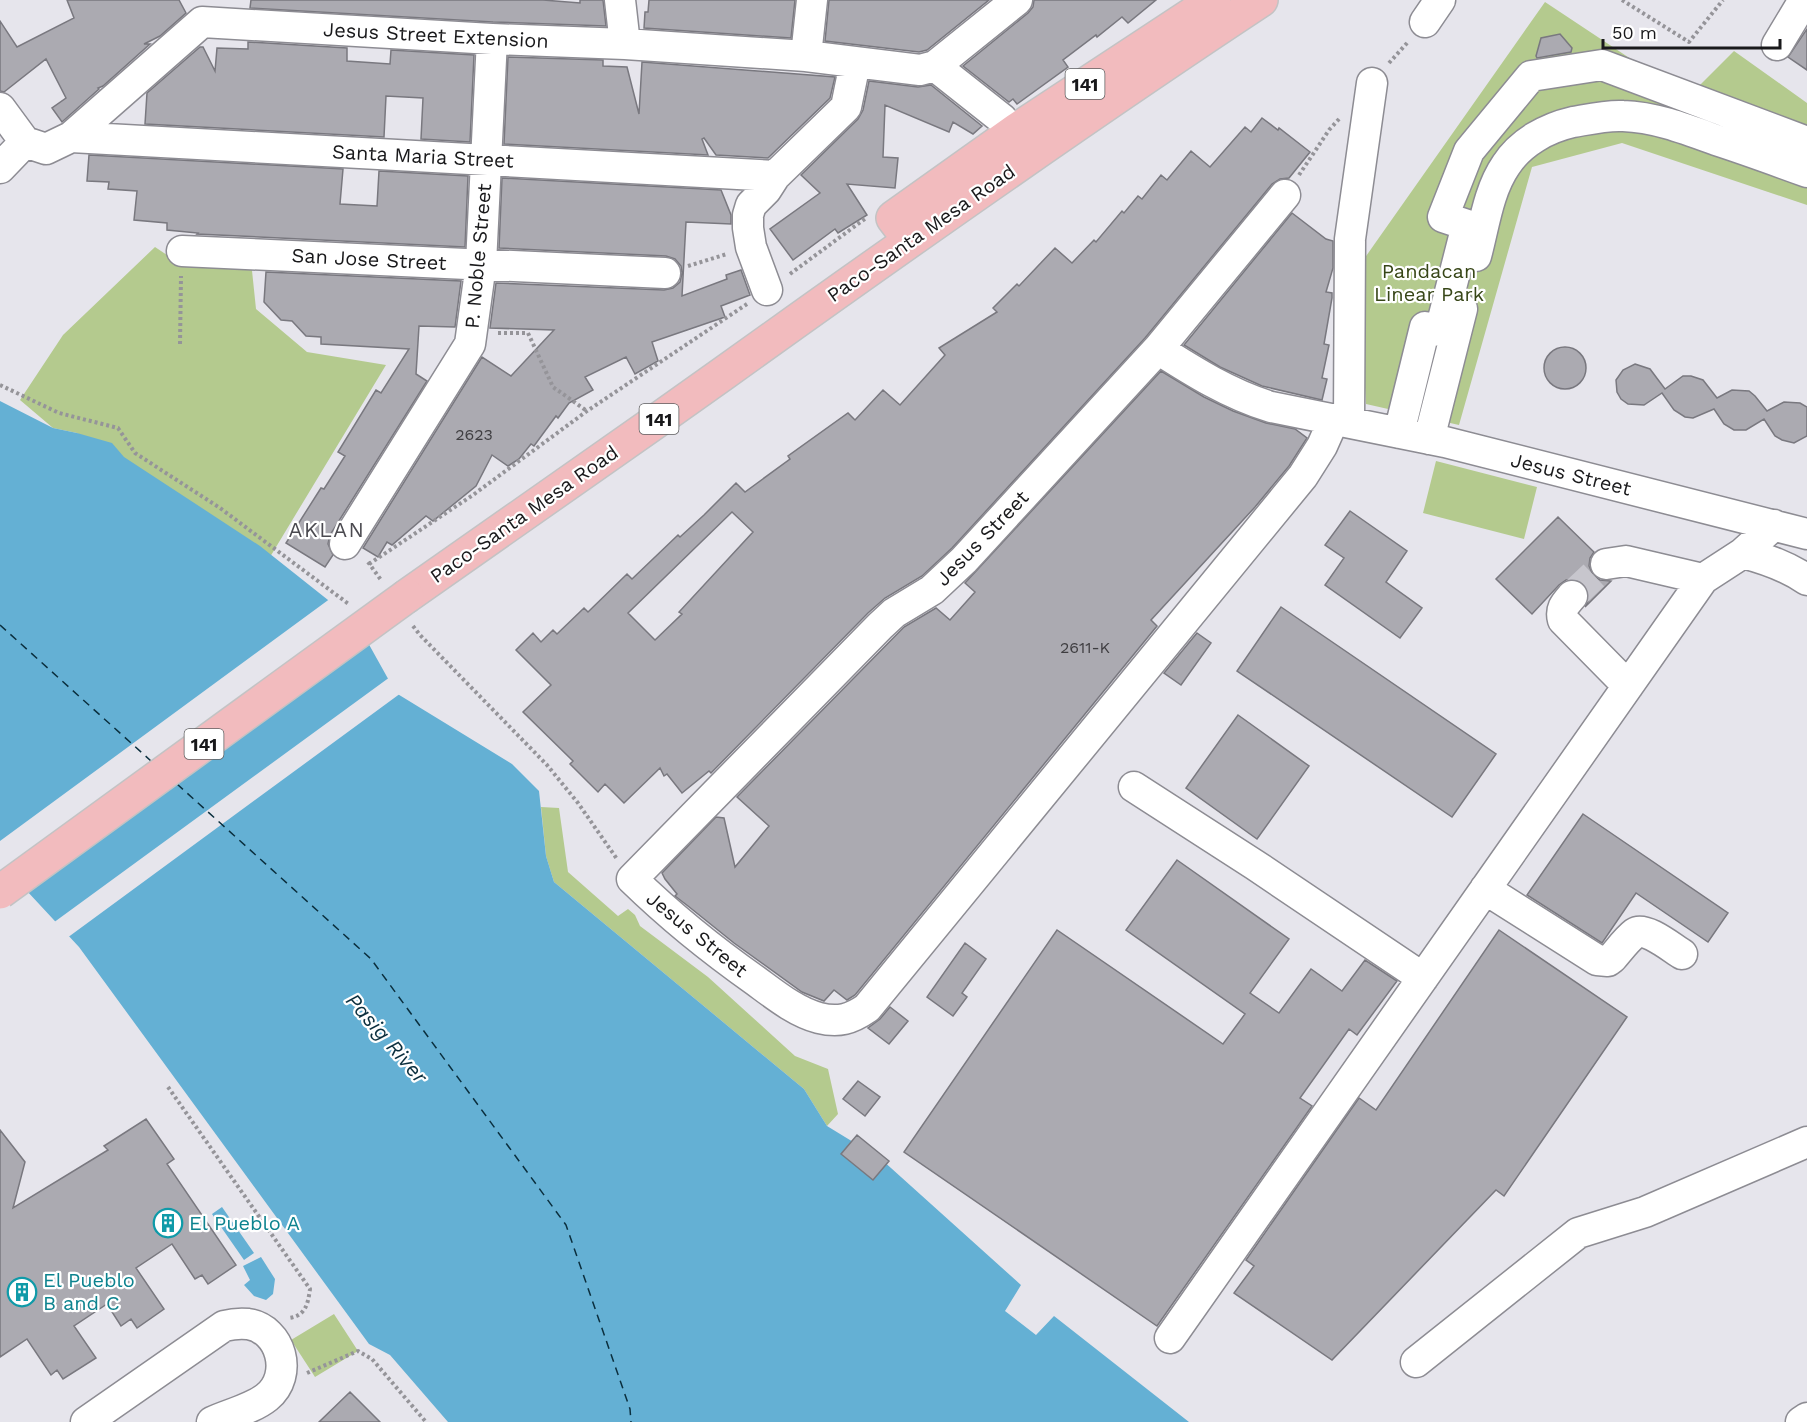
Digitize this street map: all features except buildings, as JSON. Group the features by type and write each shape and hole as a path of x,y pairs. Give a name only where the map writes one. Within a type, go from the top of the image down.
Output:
{"main road":[{"name":"Paco-Santa Mesa Road","path":"0,892 399,599 722,374 901,229 1018,129 1214,0"},
{"name":"Paco-Santa Mesa Road","path":"901,229 1261,0"}],"street":[{"path":"620,0 625,44"},
{"path":"806,56 812,0"},
{"path":"1002,119 935,66 984,29 1017,0"},
{"path":"1777,45 1804,0"},
{"name":"Jesus Street Extension","path":"24,142 46,149 71,137 202,11 492,39 625,44 806,56 920,70 935,66"},
{"name":"P. Noble Street","path":"345,544 470,344 480,264 492,39"},
{"path":"767,290 751,247 748,215 751,205 766,190 775,176 846,107 855,63"},
{"path":"1399,433 1425,327 1440,331 1467,225 1443,217 1469,151 1531,76 1602,65 1807,142"},
{"path":"1342,421 1350,240 1372,83"},
{"path":"0,108 24,142 0,168"},
{"path":"1429,439 1495,184 1506,164 1531,139 1568,123 1623,116 1653,120 1682,128 1807,172"},
{"name":"Santa Maria Street","path":"71,137 775,176"},
{"path":"1158,349 1285,195"},
{"name":"San Jose Street","path":"182,251 665,273"},
{"name":"Jesus Street","path":"1342,421 1303,476 867,1008 852,1018 836,1020 819,1018 801,1011 775,995 684,927 632,879 880,626 894,613 932,590 958,567 1158,349 1211,382 1251,401 1279,409 1342,421 1429,439 1807,534"},
{"path":"1170,1338 1703,579 1743,553 1774,525"},
{"path":"1743,553 1773,561 1807,580"},
{"path":"1606,564 1626,561 1703,579"},
{"path":"1572,596 1563,607 1563,620 1628,686"},
{"path":"1134,787 1423,978"},
{"path":"1485,889 1597,960 1608,961 1635,933 1640,931 1647,932 1682,954"},
{"path":"1416,1362 1578,1233 1645,1212 1807,1142"},
{"path":"101,1418 224,1326 237,1323 262,1329 279,1349 282,1362 281,1374 268,1404 212,1422"},
{"path":"1801,1422 1807,1418"}],"path":[{"path":"1622,0 1689,42 1723,0"},
{"path":"1372,83 1432,11"},
{"path":"1285,195 1329,130 1343,115"},
{"path":"665,273 751,247"},
{"path":"180,344 182,251"},
{"path":"472,334 528,333 553,387 586,411"},
{"path":"0,385 59,413 118,428 135,453 220,508 351,606"},
{"path":"345,544 369,564 399,599 420,635 546,765 578,803 632,879"},
{"path":"168,1087 310,1289 308,1306 297,1317 247,1324"},
{"path":"268,1404 358,1351 372,1359 426,1422"}],"green space":[{"name":"Pandacan Linear Park","path":"1545,2 1652,73 1693,92 1734,51 1807,103 1807,205 1622,143 1532,167 1459,425 1366,404 1361,319 1364,259"},
{"path":"155,247 176,261 251,261 256,309 307,352 386,365 270,557 77,433 53,428 20,400 63,335"},
{"path":"1436,461 1537,487 1524,539 1423,513"},
{"path":"541,807 559,808 568,872 618,916 628,909 635,915 640,926 708,977 795,1056 828,1069 838,1114 827,1126 804,1089 554,882 546,856"},
{"path":"334,1314 358,1351 315,1377 291,1340"}],"water":[{"name":"Pasig River","path":"0,401 53,428 112,443 124,457 260,546 357,623 396,693 512,764 539,791 546,856 554,882 804,1089 827,1126 881,1159 1021,1285 1005,1311 1036,1335 1054,1316 1189,1422 448,1422 390,1355 369,1344 79,947 0,862"},
{"path":"222,1207 254,1253 244,1260 212,1214"},
{"path":"261,1257 275,1279 273,1294 266,1300 254,1296 244,1285 250,1280 243,1266"}],"pier":[{"path":"331,598 359,621 25,893 0,866 0,841"},
{"path":"390,677 401,693 67,938 53,923"}],"ferry route":[{"path":"0,625 151,761"},
{"path":"177,784 371,959 566,1225 630,1409 631,1422"}],"tunnel":[{"path":"1572,596 1606,564"}],"place":[{"name":"El Pueblo A","path":"168,1223"},
{"name":"El Pueblo B and C","path":"22,1292"}],"district":[{"name":"AKLAN","path":"327,529"}]}
